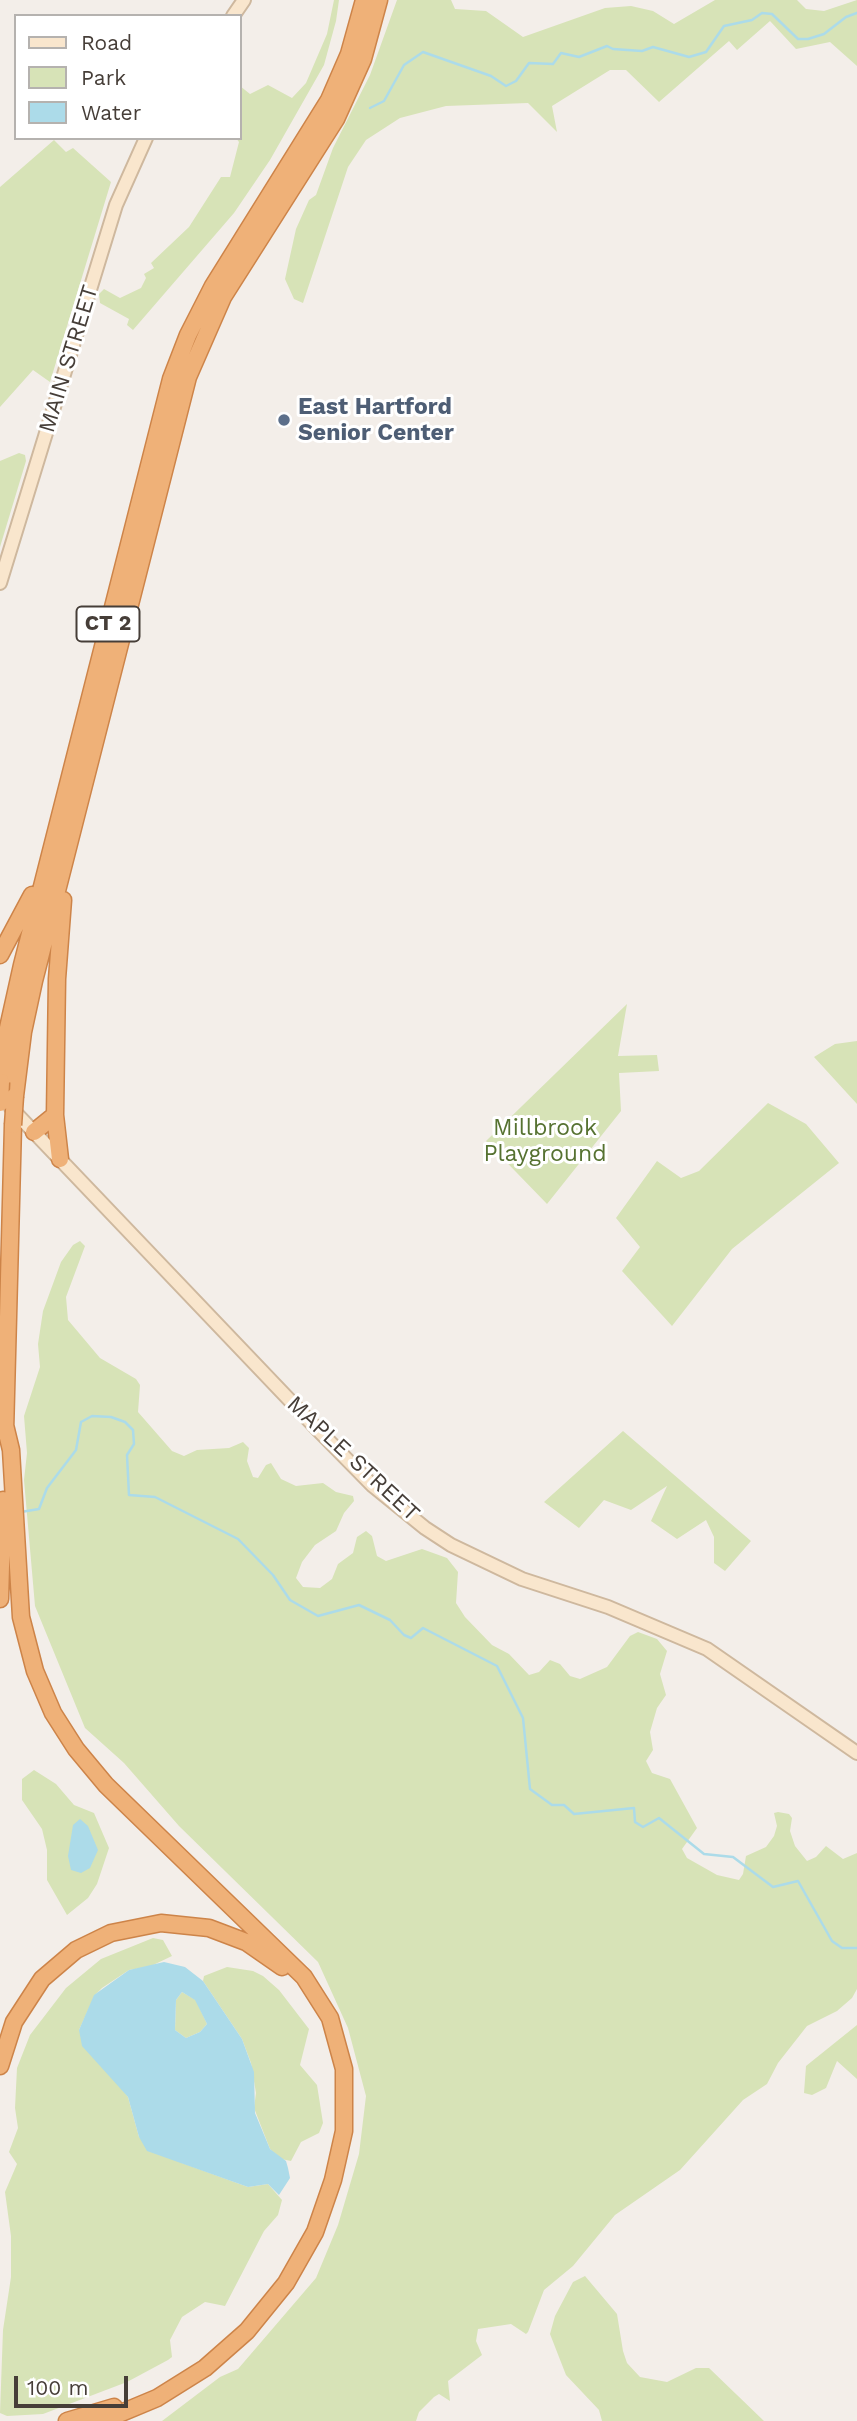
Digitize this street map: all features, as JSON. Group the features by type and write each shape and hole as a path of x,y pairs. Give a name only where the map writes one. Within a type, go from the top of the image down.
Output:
{"highway":[{"name":"CT 2","path":"0,1599 13,1125 4,1094 9,1023 47,865 183,366 215,282 326,107 347,59 364,0"},
{"name":"CT 2","path":"183,366 223,297 334,123 361,65 379,0"},
{"path":"373,28 388,0"},
{"name":"CT 2","path":"4,1094 25,1023 177,386"},
{"path":"60,1159 55,1115 58,953 70,835"},
{"path":"0,955 47,865"},
{"path":"34,1132 55,1115"},
{"path":"5,1425 11,1450 21,1617 35,1671 53,1713 76,1749 106,1785 310,1985 334,2026 345,2078 344,2132 334,2180 315,2232 280,2291 241,2337 197,2374 157,2398 102,2421"},
{"path":"0,2066 19,2012 52,1968 75,1950 103,1936 135,1926 161,1923 222,1932 275,1960 312,2003 326,2033 335,2064 336,2116 324,2179 300,2240 268,2292 219,2346 172,2379 123,2404 67,2421"}],"street":[{"name":"MAIN STREET","path":"0,583 120,193 145,140"},
{"name":"MAPLE STREET","path":"4,1094 34,1132 328,1441 372,1485 422,1526 448,1543 517,1576 608,1607 707,1649 857,1754"}],"green space":[{"path":"334,0 339,0 324,65 270,160 234,213 133,330 127,325 129,319 100,303 99,294 104,289 120,298 141,288 146,278 144,274 154,268 151,263 189,227 221,177 230,177 238,140 242,140 242,88 250,94 268,85 292,98 306,83 327,34"},
{"path":"397,0 451,0 455,9 486,11 523,37 605,8 631,6 653,11 674,24 715,0 797,0 806,9 824,11 857,0 857,66 830,42 796,49 770,21 737,50 729,41 659,102 626,70 610,70 552,106 557,132 528,103 446,106 400,118 366,140 348,167 303,303 294,299 285,279 296,229 309,200 316,195 333,148 370,75"},
{"path":"54,140 66,152 73,148 111,182 50,382 33,370 0,407 0,187"},
{"path":"19,453 25,455 26,461 0,547 0,461"},
{"name":"Millbrook Playground","path":"627,1004 618,1056 657,1055 659,1071 619,1073 621,1111 547,1204 486,1141"},
{"path":"857,1041 857,1104 814,1057 835,1044"},
{"path":"768,1103 806,1124 839,1163 732,1249 672,1326 622,1271 640,1247 616,1218 657,1161 681,1178 699,1171"},
{"path":"80,1241 85,1246 66,1297 68,1320 100,1358 136,1379 140,1385 138,1412 172,1451 184,1456 197,1450 229,1448 243,1442 249,1448 247,1461 253,1477 258,1478 266,1465 271,1463 281,1479 296,1486 323,1483 336,1492 353,1496 354,1501 344,1513 336,1531 315,1545 302,1562 296,1578 303,1587 320,1588 332,1579 338,1564 353,1553 357,1537 366,1531 372,1536 377,1556 386,1561 422,1549 447,1558 458,1572 456,1603 465,1617 492,1645 509,1654 529,1675 539,1672 550,1660 560,1664 570,1676 580,1679 607,1667 630,1636 638,1632 657,1639 667,1651 660,1674 666,1695 657,1708 650,1732 653,1750 646,1761 652,1773 670,1779 697,1828 682,1849 687,1858 717,1875 739,1880 743,1874 746,1856 766,1847 774,1836 777,1826 774,1813 778,1812 789,1814 792,1818 790,1831 795,1846 807,1861 816,1857 826,1846 843,1859 857,1853 857,1989 852,1998 837,2011 807,2026 778,2063 767,2084 743,2100 680,2170 615,2215 573,2266 544,2290 526,2334 511,2324 478,2329 476,2341 482,2355 448,2381 450,2401 439,2394 419,2412 416,2421 162,2421 220,2377 238,2369 316,2278 338,2225 359,2154 366,2096 348,2028 318,1962 179,1826 124,1763 85,1728 35,1606 24,1480 27,1453 24,1416 40,1367 38,1344 43,1311 61,1262 73,1245"},
{"path":"623,1431 751,1541 725,1571 714,1563 714,1537 706,1520 677,1539 651,1521 667,1486 631,1510 604,1500 579,1528 544,1502"},
{"path":"34,1770 56,1784 74,1805 94,1813 109,1848 97,1884 88,1898 67,1915 47,1880 47,1850 42,1829 22,1800 22,1779"},
{"path":"153,1938 163,1940 172,1956 149,1967 129,1970 102,1988 95,1995 79,2030 128,2097 139,2137 182,2163 248,2187 268,2184 282,2200 278,2215 264,2231 225,2306 205,2302 182,2317 170,2340 172,2357 168,2360 127,2382 43,2414 7,2416 0,2413 3,2330 11,2277 11,2236 5,2192 17,2164 9,2152 18,2128 15,2108 17,2068 30,2035 66,1988 101,1959"},
{"path":"227,1967 253,1971 263,1976 279,1990 309,2029 300,2065 317,2085 323,2123 319,2133 301,2142 291,2161 281,2159 270,2149 254,2108 256,2093 251,2063 242,2039 203,1981 204,1976"},
{"path":"182,1992 196,2000 207,2024 200,2032 186,2038 175,2030 176,2000"},
{"path":"857,2025 857,2079 837,2061 826,2088 812,2095 804,2093 806,2066"},
{"path":"585,2276 617,2314 627,2363 640,2377 667,2382 696,2368 709,2368 764,2421 602,2421 599,2410 566,2375 550,2334 555,2316 573,2282"}],"water":[{"path":"80,1819 88,1826 98,1850 90,1868 81,1873 71,1870 68,1856 73,1825"},
{"path":"164,1962 185,1967 203,1981 242,2039 254,2072 255,2113 270,2149 286,2161 288,2168 290,2178 279,2195 268,2184 248,2187 147,2151 139,2137 128,2097 82,2046 79,2030 94,1995 129,1970","holes":["182,1992 195,2000 207,2024 200,2032 186,2038 175,2030 176,2000"]}],"waterway":[{"path":"370,108 384,101 404,65 423,52 491,76 506,86 516,81 529,63 553,64 561,53 579,57 607,46 613,49 642,51 653,47 689,57 706,52 724,26 752,20 762,13 772,14 798,39 824,34 846,17 857,13"},
{"path":"21,1512 39,1509 47,1488 76,1450 81,1422 92,1416 111,1417 125,1422 133,1430 134,1444 127,1455 129,1495 155,1497 238,1539 273,1575 290,1600 318,1616 359,1605 390,1620 404,1635 411,1638 423,1628 497,1666 523,1718 530,1789 552,1805 564,1805 574,1814 634,1808 635,1822 643,1827 659,1818 704,1854 733,1857 773,1887 798,1881 832,1941 842,1948 857,1948"}],"place":[{"name":"East Hartford Senior Center","path":"284,420"}]}
